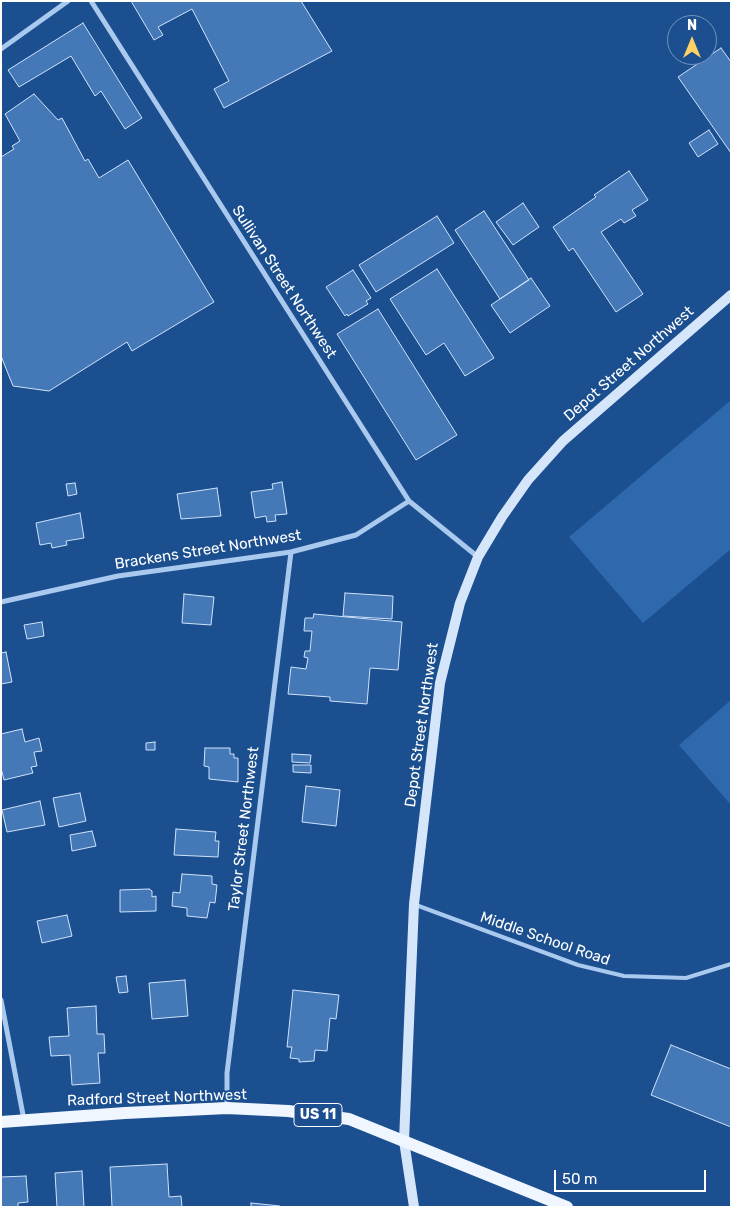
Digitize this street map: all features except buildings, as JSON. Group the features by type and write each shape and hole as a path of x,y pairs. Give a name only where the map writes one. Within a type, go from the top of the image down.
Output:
{"main road":[{"name":"Depot Street Northwest","path":"414,1207 404,1141 414,904 442,675 460,603 478,557 502,517 528,480 563,442 731,295"},
{"name":"Radford Street Northwest","path":"1,1122 227,1108 288,1111 349,1118 567,1207"}],"street":[{"path":"1,49 68,1"},
{"name":"Sullivan Street Northwest","path":"91,1 409,501 478,557"},
{"name":"Brackens Street Northwest","path":"1,602 118,576 290,552 356,535 409,501"},
{"name":"Taylor Street Northwest","path":"227,1108 231,1044 290,552"},
{"path":"1,1000 24,1120"}],"lane":[{"name":"Middle School Road","path":"414,904 578,965 624,976 686,978 731,964"}],"shaded area":[{"path":"731,400 731,549 643,623 569,537"},
{"path":"731,700 731,805 679,745"}]}
